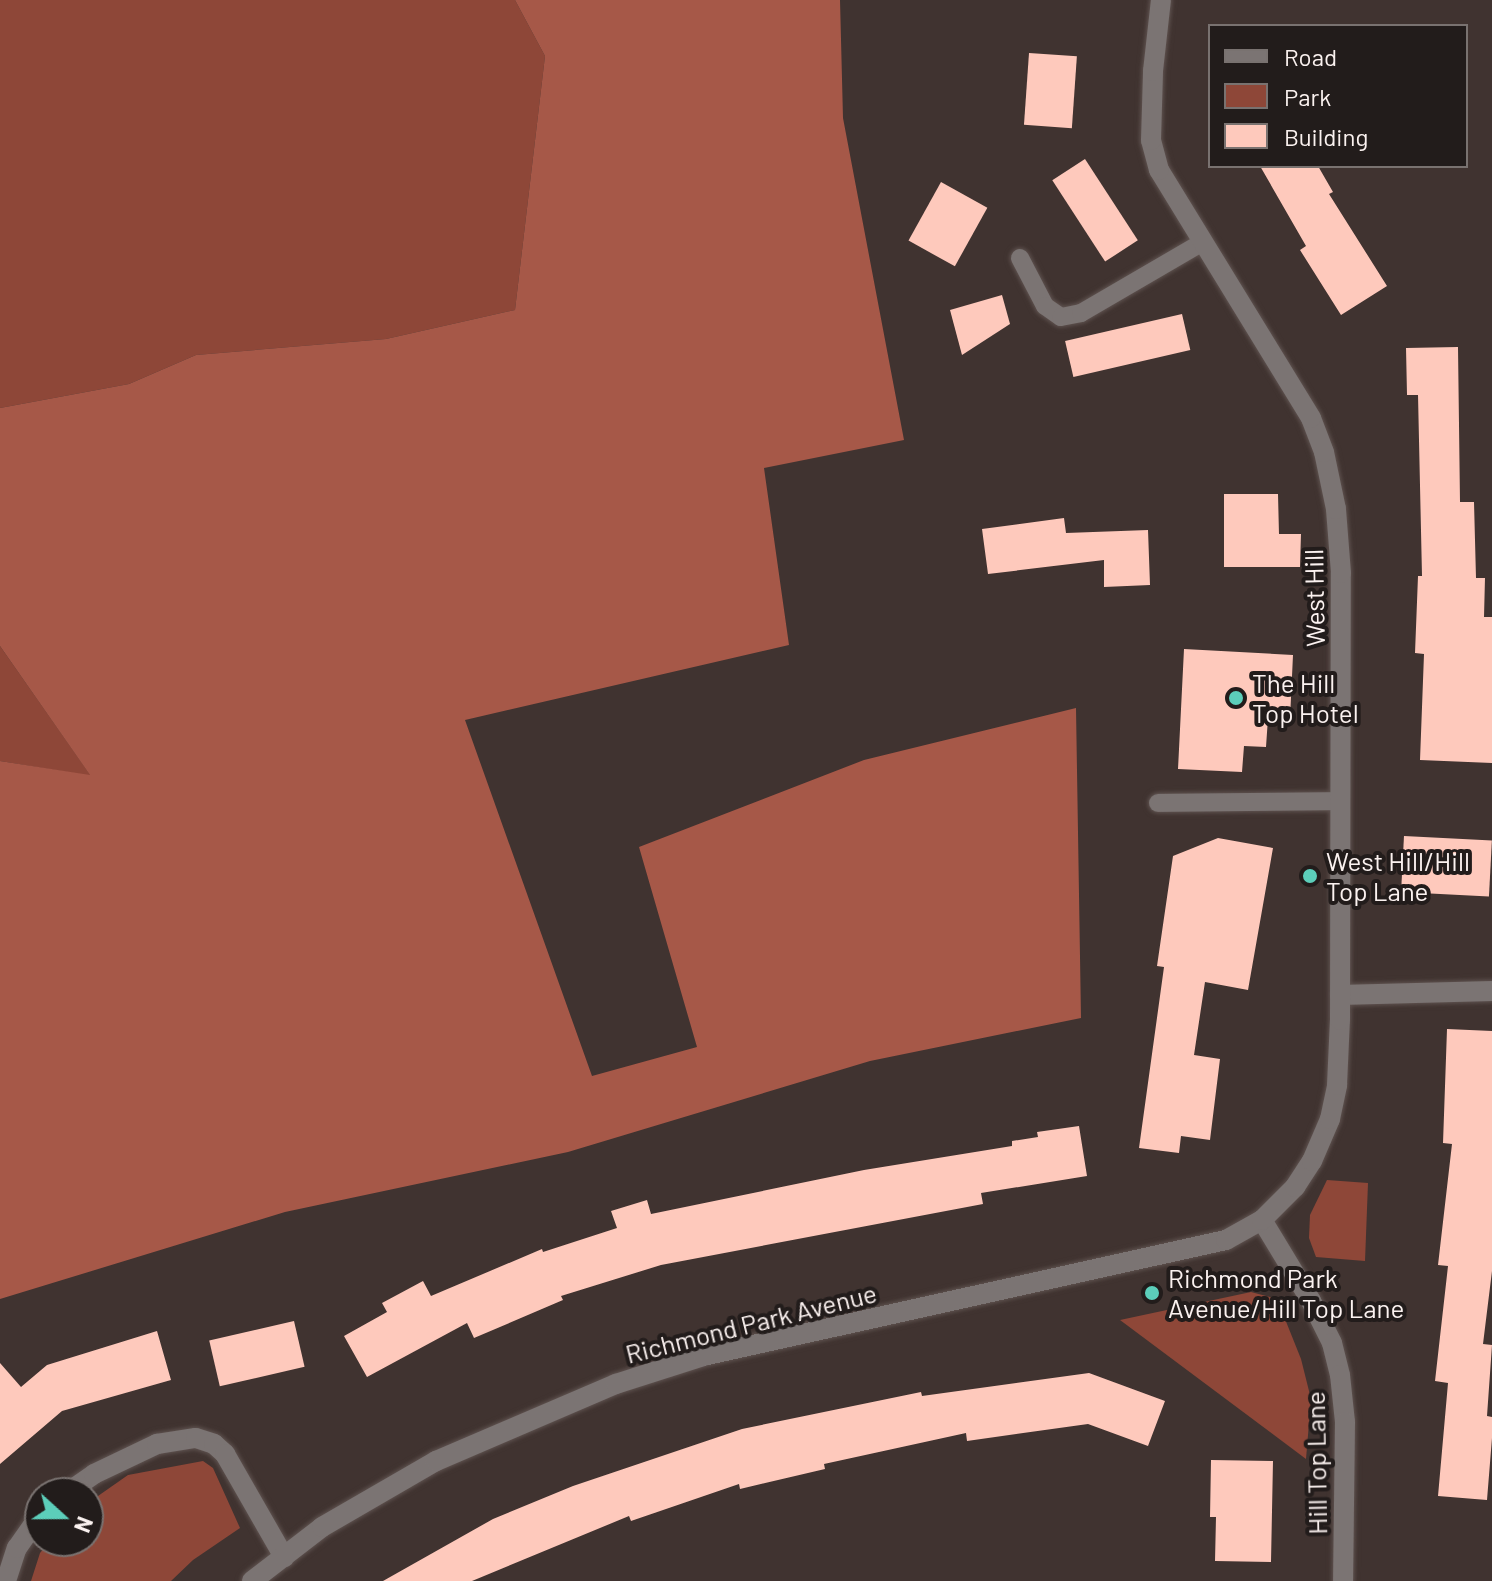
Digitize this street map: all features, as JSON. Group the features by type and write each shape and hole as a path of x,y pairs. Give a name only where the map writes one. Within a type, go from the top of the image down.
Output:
{"street":[{"name":"West Hill","path":"1161,0 1153,71 1151,140 1159,170 1311,418 1324,452 1336,509 1341,573 1337,1085 1330,1119 1312,1161 1295,1187 1262,1220"},
{"path":"1340,995 1492,991"},
{"name":"Richmond Park Avenue","path":"252,1581 322,1527 436,1461 616,1384 703,1356 1184,1252 1226,1240 1262,1220"},
{"name":"Hill Top Lane","path":"1262,1220 1311,1301 1332,1343 1340,1375 1345,1422 1343,1581"},
{"path":"90,1477 157,1444 196,1438 214,1444 225,1454 284,1557"},
{"path":"6,1581 17,1548 24,1538"}],"lane":[{"path":"1020,258 1045,306 1061,317 1081,313 1203,242"},
{"path":"1158,803 1341,801"}],"green space":[{"path":"0,0 515,0 545,56 515,310 386,339 196,355 129,384 0,408"},
{"path":"0,646 91,776 0,761"},
{"path":"1327,1180 1368,1183 1365,1261 1316,1257 1309,1238 1310,1215"},
{"path":"1251,1292 1270,1297 1279,1304 1301,1359 1311,1399 1306,1459 1120,1320"},
{"path":"203,1461 213,1468 240,1528 193,1560 171,1581 31,1581 39,1557 104,1557 104,1492 128,1475"}],"shaded area":[{"path":"515,0 840,0 843,118 904,440 764,468 789,645 465,720 592,1076 697,1047 639,847 864,760 1076,708 1081,1018 870,1061 568,1152 285,1212 0,1299 0,761 90,775 0,646 0,408 129,384 196,355 386,339 515,310 545,56"}],"building":[{"path":"1029,53 1077,56 1072,128 1024,125"},
{"path":"1085,159 1138,240 1105,262 1052,180"},
{"path":"1261,168 1319,168 1333,192 1329,194 1387,286 1341,315 1300,250 1306,246"},
{"path":"941,182 987,208 955,266 909,241"},
{"path":"1002,295 1010,324 962,355 950,310"},
{"path":"1182,314 1190,350 1073,377 1065,341"},
{"path":"1458,347 1460,502 1474,502 1476,578 1485,578 1484,617 1492,617 1492,763 1420,760 1424,654 1415,653 1418,576 1422,576 1418,395 1407,395 1406,348"},
{"path":"1224,494 1278,494 1279,534 1301,534 1300,567 1224,567"},
{"path":"1064,518 1066,533 1148,530 1150,585 1104,587 1104,560 988,574 982,529"},
{"name":"The Hill Top Hotel","path":"1184,649 1293,655 1290,719 1268,718 1266,747 1244,746 1242,772 1178,769"},
{"path":"1404,836 1492,841 1489,897 1401,892"},
{"path":"1218,838 1273,848 1248,990 1205,982 1194,1055 1220,1059 1210,1140 1181,1136 1179,1153 1139,1148 1164,967 1157,966 1173,856"},
{"path":"1447,1029 1492,1031 1492,1271 1483,1344 1492,1345 1487,1416 1492,1417 1492,1438 1487,1500 1438,1496 1448,1383 1435,1381 1448,1266 1438,1265 1452,1144 1443,1143"},
{"path":"1079,1126 1087,1176 981,1193 983,1204 661,1265 561,1296 563,1300 474,1338 467,1323 367,1377 344,1336 387,1312 382,1303 423,1281 431,1296 542,1249 543,1252 617,1228 611,1211 647,1200 651,1214 864,1170 1012,1146 1012,1141 1038,1137 1037,1132"},
{"path":"294,1321 305,1367 220,1386 209,1341"},
{"path":"157,1331 171,1380 62,1411 0,1464 0,1363 21,1387 47,1365"},
{"path":"1089,1373 1165,1401 1148,1446 1088,1424 967,1441 966,1433 824,1464 825,1469 740,1489 739,1484 631,1521 629,1516 472,1581 383,1581 493,1519 573,1486 742,1429 921,1392 922,1396"},
{"path":"1211,1460 1273,1461 1271,1562 1215,1561 1216,1517 1210,1517"}],"place":[{"name":"The Hill Top Hotel","path":"1236,698"},
{"name":"West Hill/Hill Top Lane","path":"1310,876"},
{"name":"Richmond Park Avenue/Hill Top Lane","path":"1152,1293"}]}
